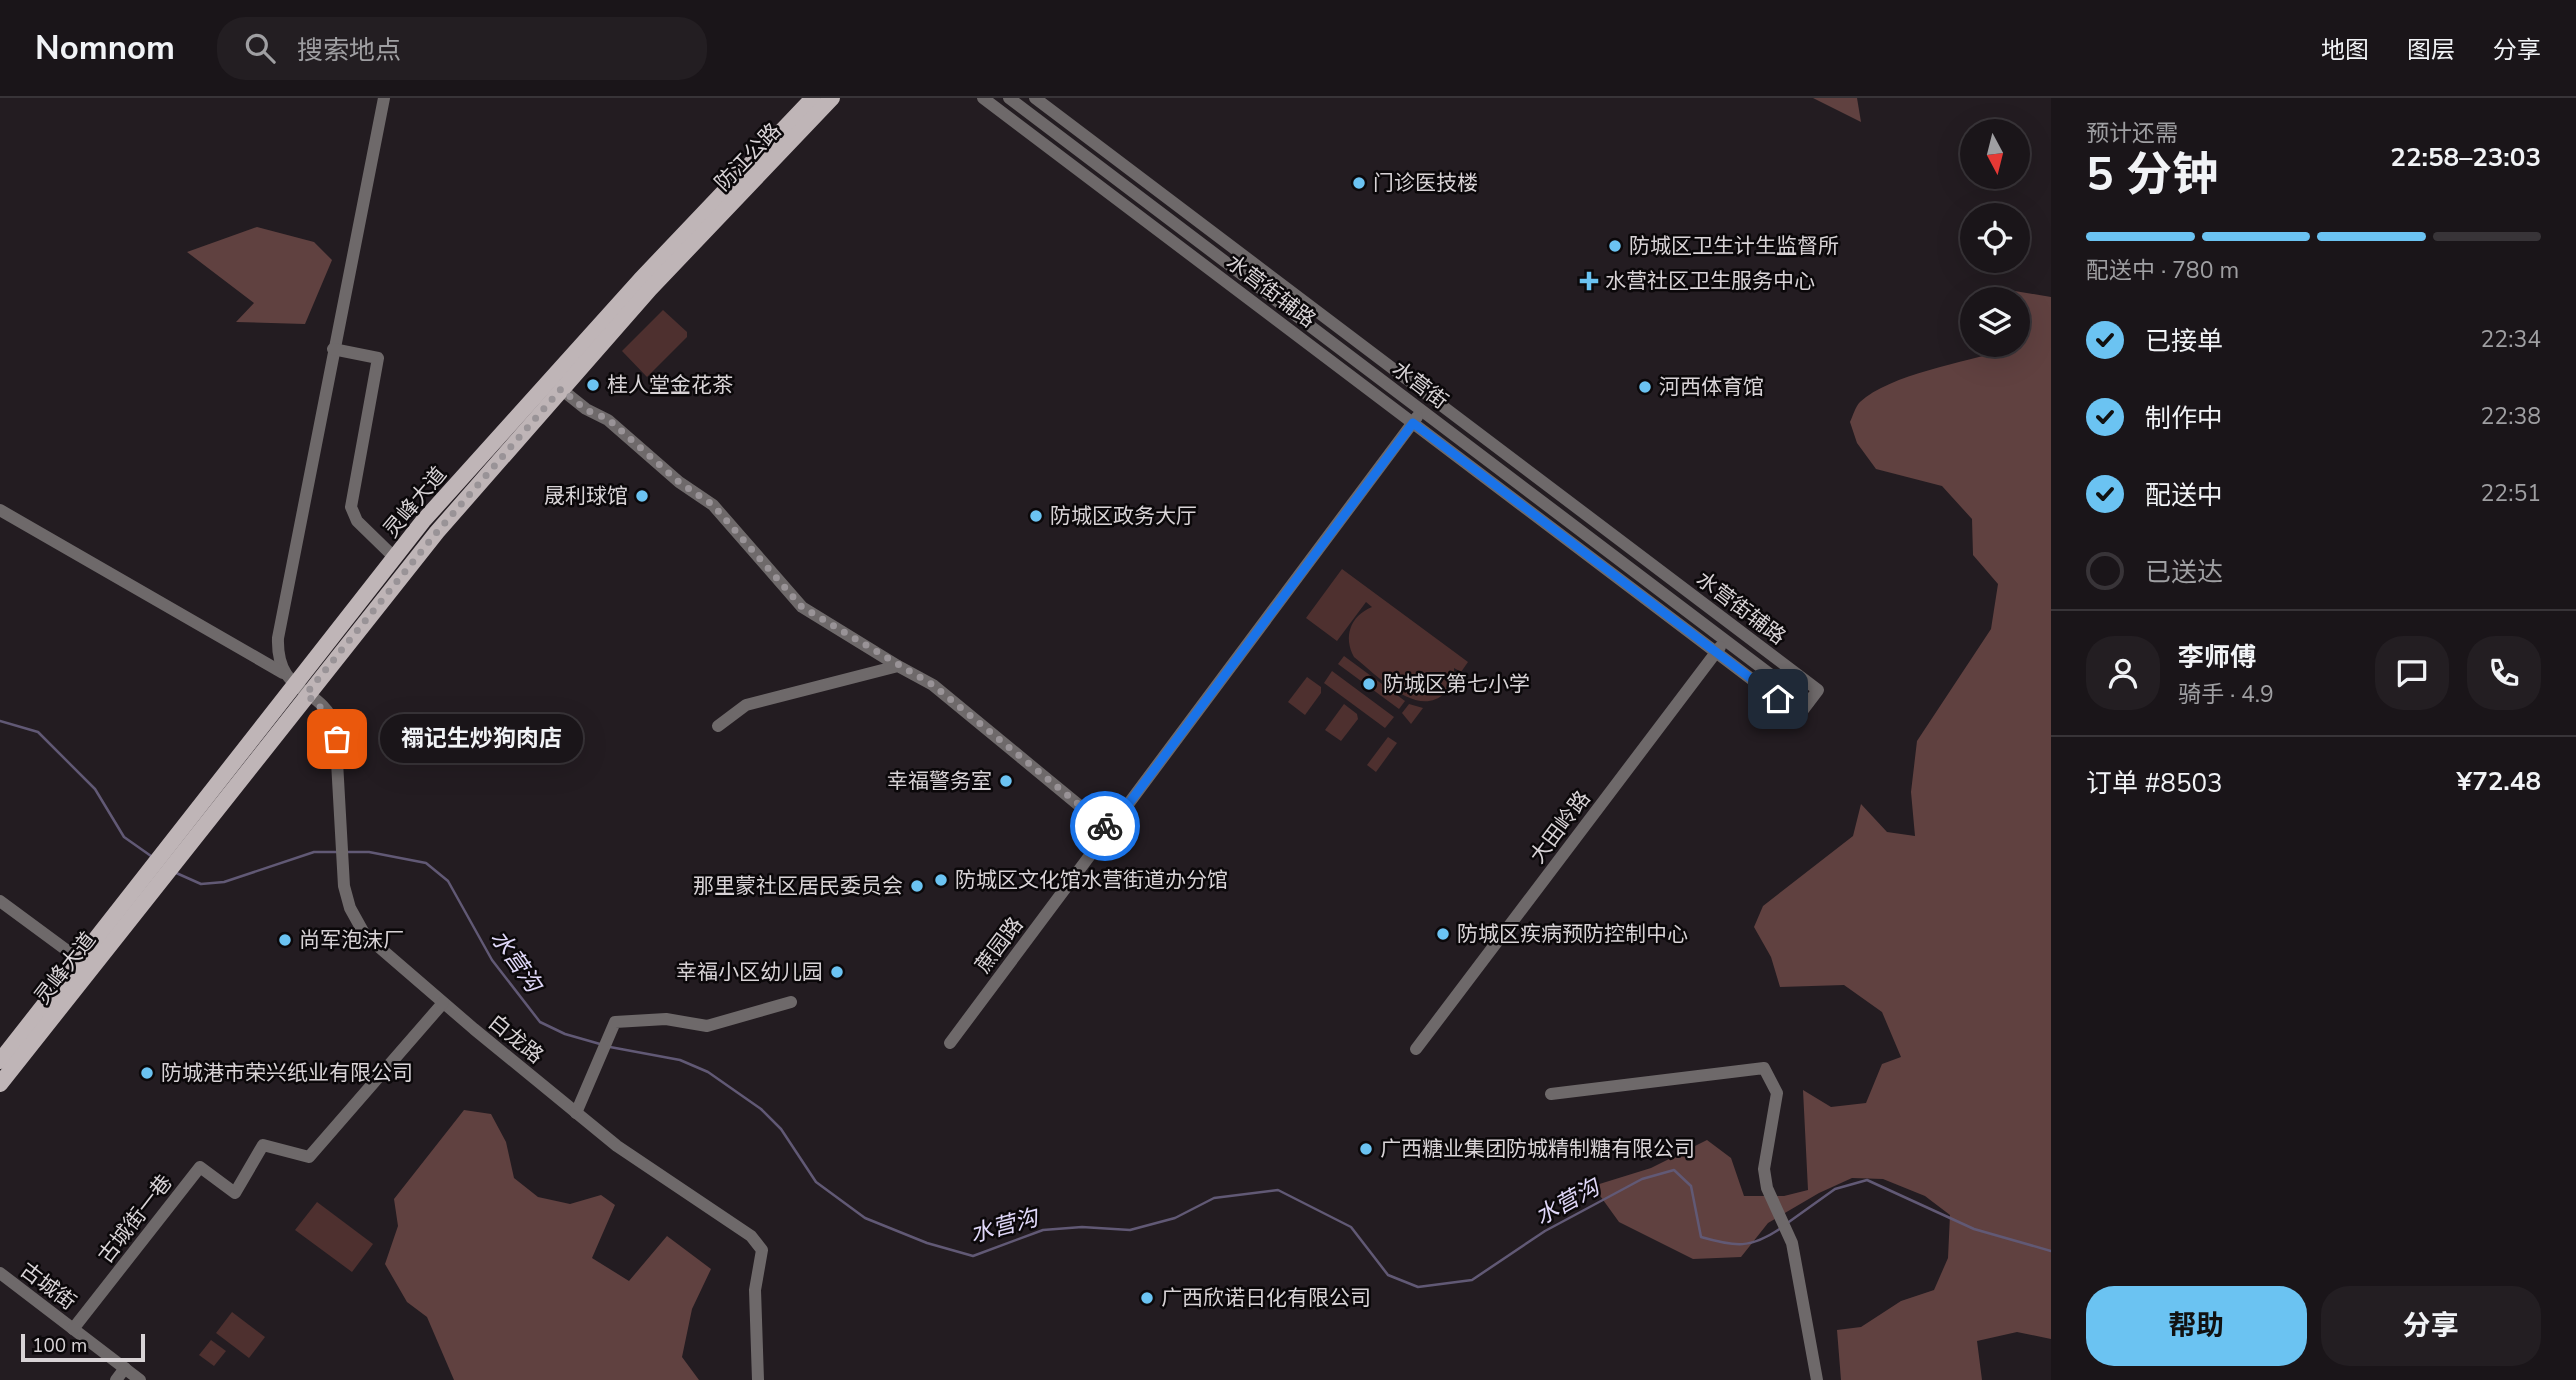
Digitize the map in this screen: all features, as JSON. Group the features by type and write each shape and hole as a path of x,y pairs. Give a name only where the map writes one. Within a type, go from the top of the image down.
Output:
{"main road":[{"name":"防江公路","path":"718,209 813,98"},
{"name":"防江公路","path":"718,209 832,98"},
{"name":"灵峰大道","path":"295,684 437,532 718,209"},
{"name":"灵峰大道","path":"0,1084 85,964 175,849 295,684 423,521 541,390 718,209"},
{"name":"灵峰大道","path":"0,1061 85,964"}],"street":[{"path":"295,684 277,657 278,638 384,98"},
{"name":"水营街辅路","path":"983,98 1799,715 1818,690 1035,98"},
{"name":"水营街","path":"1009,98 1808,703"},
{"path":"333,349 378,358 351,507 356,521 395,558"},
{"path":"561,389 586,410 608,419 679,482 713,505 802,607 933,685 1109,830"},
{"name":"蔗园路","path":"950,1043 1431,398"},
{"name":"白龙路","path":"0,510 295,684 328,711 335,726 339,841 343,875 350,908 365,935 617,1146 751,1236 762,1250 755,1290 758,1380"},
{"name":"大田岭路","path":"1416,1049 1735,628"},
{"path":"718,726 746,705 898,666"},
{"path":"0,901 85,964"},
{"path":"576,1112 615,1022 666,1020 706,1026 791,1002"},
{"name":"古城街一巷","path":"73,1329 200,1167 235,1194 263,1145 309,1157 443,1003"},
{"path":"1551,1094 1764,1069 1777,1093 1764,1170 1767,1188 1792,1243 1817,1380"},
{"name":"古城街","path":"0,1273 140,1380"},
{"path":"116,1380 125,1368"}],"shaded area":[{"path":"1813,98 1857,98 1861,122"},
{"path":"257,227 314,242 332,260 305,324 236,322 254,303 187,252"},
{"path":"2030,294 2051,297 2051,1339 2017,1332 1977,1341 1982,1380 1841,1380 1837,1330 1861,1327 1901,1301 1934,1290 1948,1258 1950,1215 1925,1196 1883,1179 1852,1178 1819,1193 1768,1223 1741,1257 1693,1259 1619,1222 1593,1186 1651,1168 1707,1140 1731,1158 1744,1196 1784,1196 1808,1190 1803,1090 1831,1107 1866,1103 1882,1064 1901,1057 1882,1012 1844,985 1780,987 1771,957 1754,927 1763,906 1853,836 1861,804 1887,832 1915,836 1911,792 1917,741 1991,629 1998,584 1973,555 1972,519 1942,486 1876,469 1857,443 1850,422 1860,402 1873,392 1929,370 1977,357 2030,357"},
{"path":"663,310 687,332 687,337 647,377 622,351"},
{"path":"1342,569 1468,662 1461,672 1454,668 1453,682 1445,693 1434,700 1410,698 1397,692 1354,657 1349,635 1358,616 1372,607 1366,602 1337,641 1306,618"},
{"path":"1344,656 1405,701 1399,709 1338,664"},
{"path":"1332,671 1394,717 1385,728 1324,683"},
{"path":"1307,677 1321,687 1321,693 1305,715 1288,702"},
{"path":"1344,704 1357,714 1358,719 1341,741 1325,730"},
{"path":"1409,704 1423,708 1411,724 1402,713"},
{"path":"1388,737 1397,743 1376,772 1367,765"},
{"path":"464,1110 491,1114 506,1142 514,1178 538,1197 570,1204 601,1195 615,1205 592,1258 629,1281 667,1236 711,1269 692,1309 682,1357 699,1380 454,1380 427,1317 407,1302 385,1264 398,1226 394,1199"},
{"path":"317,1202 373,1244 352,1272 295,1230"},
{"path":"232,1312 265,1337 249,1358 216,1333"},
{"path":"211,1340 226,1351 214,1366 199,1355"}],"waterway":[{"name":"水营沟","path":"0,721 38,732 95,789 124,837 151,856"},
{"name":"水营沟","path":"174,872 201,884 224,882 314,852 338,852"},
{"name":"水营沟","path":"345,852 369,852 426,863 448,881 492,960 540,1022 565,1034 600,1044"},
{"name":"水营沟","path":"610,1047 680,1060 708,1072 761,1109 781,1129 816,1182 865,1218 927,1243 973,1256 1043,1230 1082,1227 1130,1230 1175,1218 1214,1198 1278,1190 1351,1227 1388,1275 1418,1287 1472,1280 1545,1231 1642,1179 1674,1170 1691,1186 1701,1237 1724,1243 1751,1243 1781,1228"},
{"name":"水营沟","path":"1786,1224 1835,1189 1867,1180 1974,1229 2051,1251"}],"way so far":[{"path":"337,739 328,711 306,694 437,532 561,389 586,410 608,419 679,482 713,505 802,607 933,685 1105,826"}],"place":[{"name":"门诊医技楼","path":"1359,183"},
{"name":"防城区卫生计生监督所","path":"1615,246"},
{"name":"水营社区卫生服务中心","path":"1589,281"},
{"name":"桂人堂金花茶","path":"593,385"},
{"name":"河西体育馆","path":"1645,387"},
{"name":"晟利球馆","path":"642,496"},
{"name":"防城区政务大厅","path":"1036,516"},
{"name":"防城区第七小学","path":"1369,684"},
{"name":"禤记生炒狗肉店","path":"337,739"},
{"name":"幸福警务室","path":"1006,781"},
{"name":"防城区文化馆水营街道办分馆","path":"941,880"},
{"name":"那里蒙社区居民委员会","path":"917,886"},
{"name":"防城区疾病预防控制中心","path":"1443,934"},
{"name":"尚军泡沫厂","path":"285,940"},
{"name":"幸福小区幼儿园","path":"837,972"},
{"name":"防城港市荣兴纸业有限公司","path":"147,1073"},
{"name":"广西糖业集团防城精制糖有限公司","path":"1366,1149"},
{"name":"广西欣诺日化有限公司","path":"1147,1298"}],"route":[{"path":"1105,826 1109,830 1413,423 1778,699"}]}
